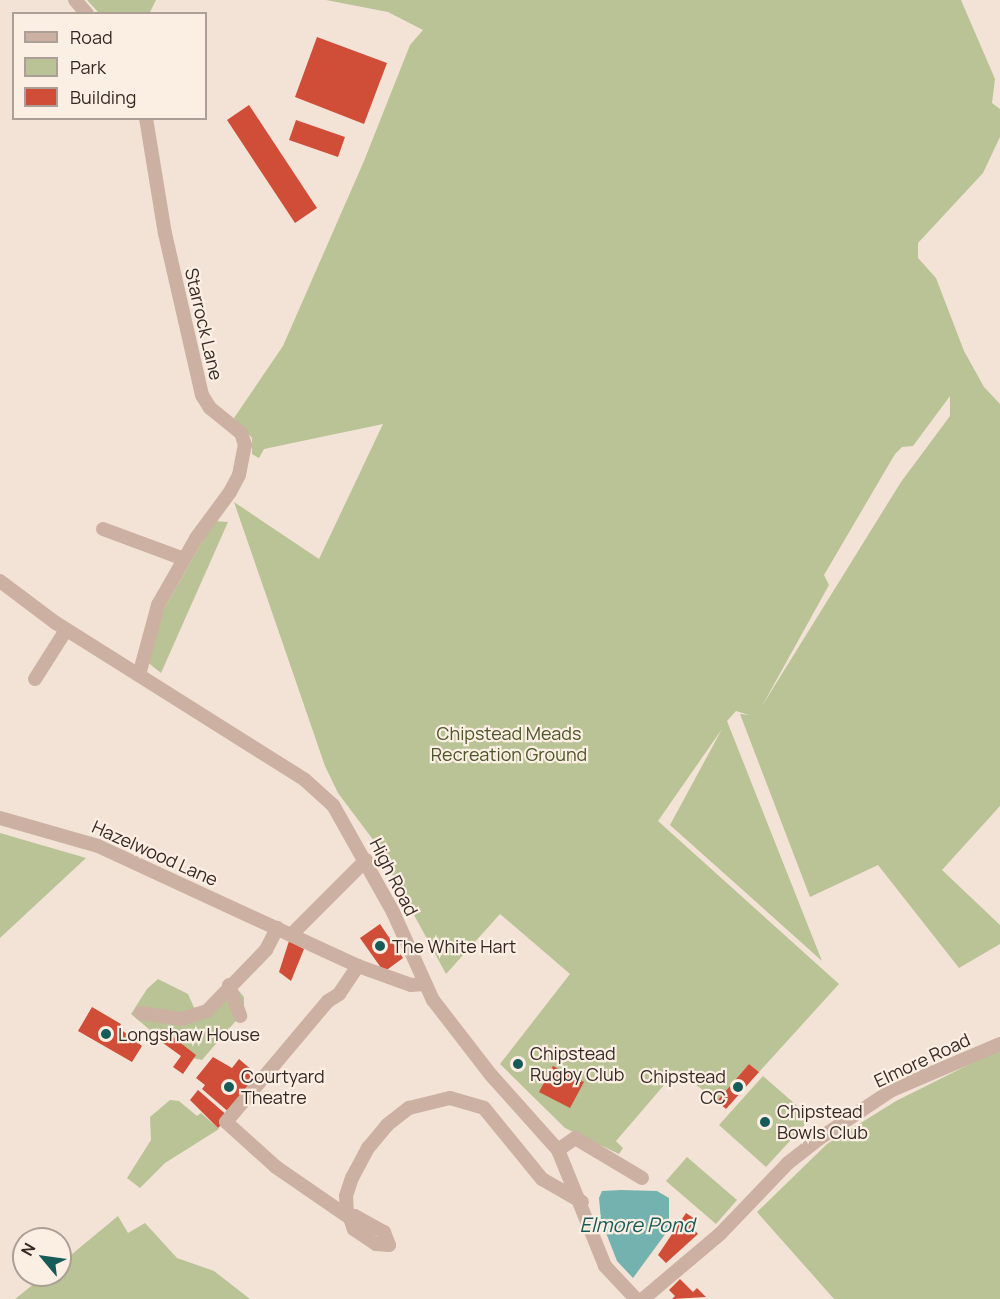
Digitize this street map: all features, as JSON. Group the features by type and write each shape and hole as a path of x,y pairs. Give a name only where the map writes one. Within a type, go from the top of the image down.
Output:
{"street":[{"path":"75,0 85,12"},
{"name":"Starrock Lane","path":"139,675 150,627 184,559 239,475 245,445 240,433 210,408 202,395 165,234 146,120"},
{"path":"103,529 184,559"},
{"name":"High Road","path":"0,581 66,630 320,792 339,814 366,860 424,984 491,1075 558,1150 582,1202 605,1266 636,1299"},
{"path":"35,679 66,630"},
{"name":"Hazelwood Lane","path":"0,818 98,846 358,966 411,985 424,984"},
{"path":"291,935 366,860"},
{"path":"141,1013 190,1018 216,1004 229,985 266,950 277,928"},
{"path":"358,966 339,994 328,1001 226,1122 276,1167 349,1216 346,1196 352,1178 368,1148 387,1125 409,1108 450,1098 484,1108 542,1179 582,1202"},
{"path":"229,985 240,1016"},
{"name":"Elmore Road","path":"643,1299 720,1234 788,1163 820,1138 892,1090 1000,1044"},
{"path":"558,1150 575,1138 642,1178"}],"green space":[{"path":"87,0 156,0 150,12 98,12"},
{"name":"Chipstead Meads Recreation Ground","path":"326,0 961,0 995,79 992,103 1000,109 1000,137 983,173 918,243 918,258 936,278 964,351 984,387 1000,404 1000,806 942,870 1000,925 1000,944 959,968 878,865 810,897 740,714 749,715 736,711 727,721 822,961 670,825 722,729 658,821 839,984 759,1072 749,1064 717,1101 677,1070 616,1141 623,1148 619,1154 565,1128 500,1064 570,974 500,914 446,974 374,841 338,793 325,766 234,502 319,559 383,424 264,449 259,458 252,454 252,438 234,418 283,346 364,161 410,45 423,30 388,12","holes":["950,396 950,416 901,482 762,706 829,585 824,575 895,454 902,447 913,446"]},
{"path":"214,521 228,522 161,673 146,661 153,628"},
{"path":"0,833 86,858 0,938"},
{"path":"158,979 188,994 196,1012 239,991 244,997 244,1009 240,1016 202,1060 191,1058 182,1045 162,1032 150,1030 131,1014 147,989"},
{"path":"1000,1049 1000,1299 834,1299 757,1212 827,1144 896,1101"},
{"name":"Chipstead Bowls Club","path":"763,1076 811,1118 766,1167 719,1125"},
{"path":"170,1100 179,1101 197,1116 201,1113 219,1129 165,1163 140,1188 127,1178 151,1140 150,1117"},
{"path":"687,1157 737,1200 716,1224 666,1181"},
{"path":"118,1216 128,1233 145,1223 177,1258 214,1271 250,1299 15,1299 30,1287 72,1287 72,1254"}],"water":[{"name":"Elmore Pond","path":"602,1191 657,1191 669,1198 669,1229 633,1278 617,1261 601,1220 599,1198"}],"building":[{"path":"317,37 387,63 364,124 295,97"},
{"path":"249,105 317,208 295,223 227,120"},
{"path":"296,120 345,137 338,157 289,140"},
{"name":"The White Hart","path":"380,924 403,958 384,972 360,938"},
{"path":"289,941 304,949 291,981 279,972"},
{"name":"Longshaw House","path":"92,1007 121,1024 119,1028 142,1046 132,1062 78,1031"},
{"path":"169,1034 196,1055 183,1074 173,1067 181,1056 163,1043"},
{"name":"Courtyard Theatre","path":"213,1057 232,1068 239,1059 262,1079 231,1114 202,1089 205,1085 196,1078"},
{"name":"Chipstead CC","path":"749,1064 759,1072 726,1109 717,1101"},
{"path":"553,1066 584,1082 570,1108 539,1092"},
{"path":"198,1090 229,1117 218,1128 190,1100"},
{"path":"686,1213 695,1219 691,1226 698,1234 666,1263 658,1255"},
{"path":"680,1279 693,1292 697,1288 706,1297 672,1299 675,1296 669,1290"}],"place":[{"name":"The White Hart","path":"380,946"},
{"name":"Longshaw House","path":"106,1034"},
{"name":"Chipstead Rugby Club","path":"518,1064"},
{"name":"Courtyard Theatre","path":"229,1087"},
{"name":"Chipstead CC","path":"738,1087"},
{"name":"Chipstead Bowls Club","path":"765,1122"}]}
